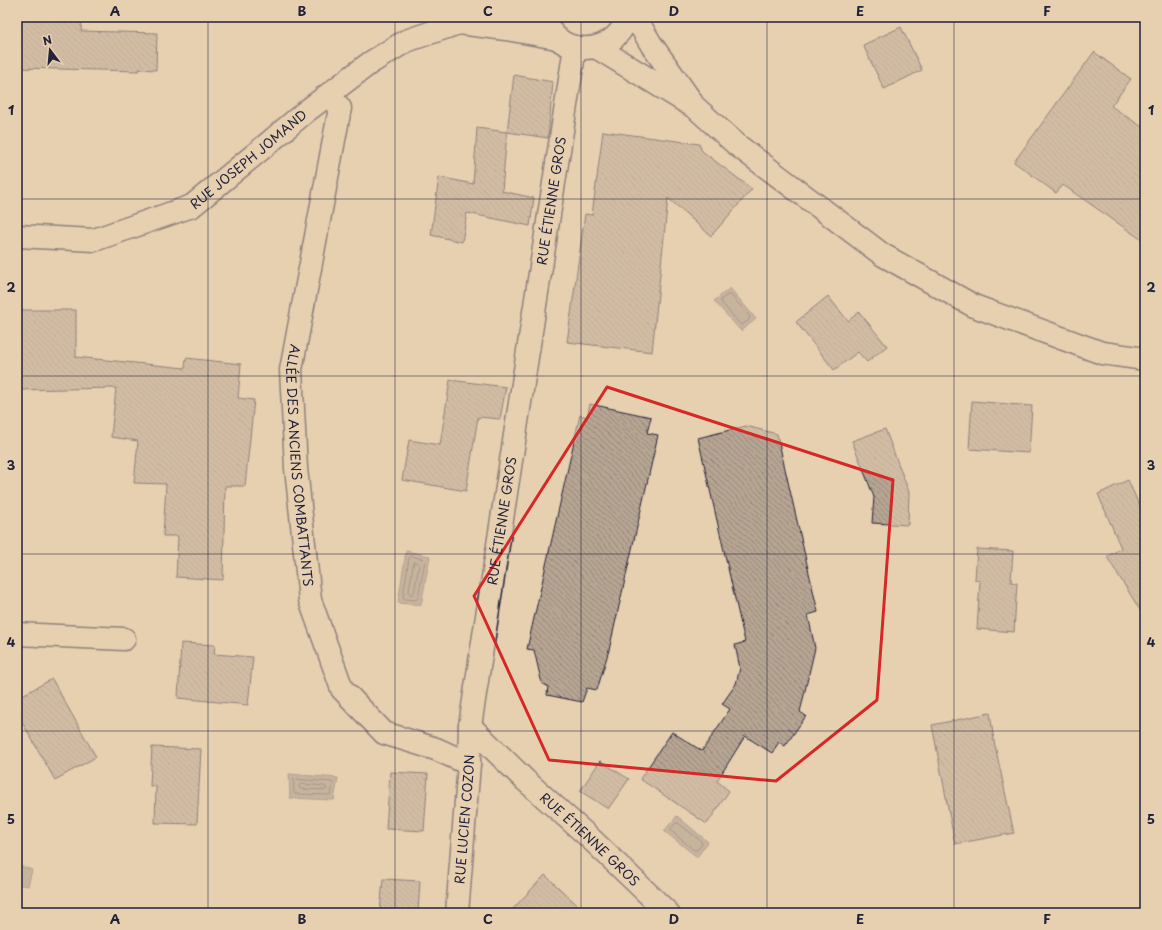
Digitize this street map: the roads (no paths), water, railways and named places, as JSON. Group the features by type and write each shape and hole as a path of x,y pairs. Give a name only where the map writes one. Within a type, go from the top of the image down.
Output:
{"street":[{"path":"544,17 548,28 696,108"},
{"path":"576,44 609,42 620,32 627,17"},
{"path":"635,17 651,44 696,108 736,145 883,255 974,306 1102,353 1145,359"},
{"name":"RUE JOSEPH JOMAND","path":"17,236 94,240 192,206 329,94 370,63 406,41 464,20 576,44"},
{"name":"RUE ÉTIENNE GROS","path":"576,44 470,726 525,780 589,837 668,913"},
{"name":"ALLÉE DES ANCIENS COMBATTANTS","path":"329,94 340,108 291,370 296,468 310,600 342,689 384,733 436,749 469,764"},
{"path":"17,634 124,640"},
{"name":"RUE LUCIEN COZON","path":"458,913 469,764 470,726"}],"water":[{"path":"730,288 756,319 741,331 714,301"},
{"path":"406,551 430,556 421,605 398,603"},
{"path":"289,774 338,778 334,800 290,798"},
{"path":"677,816 708,842 697,857 664,831"},
{"path":"17,865 32,870 28,886 17,884"}]}
